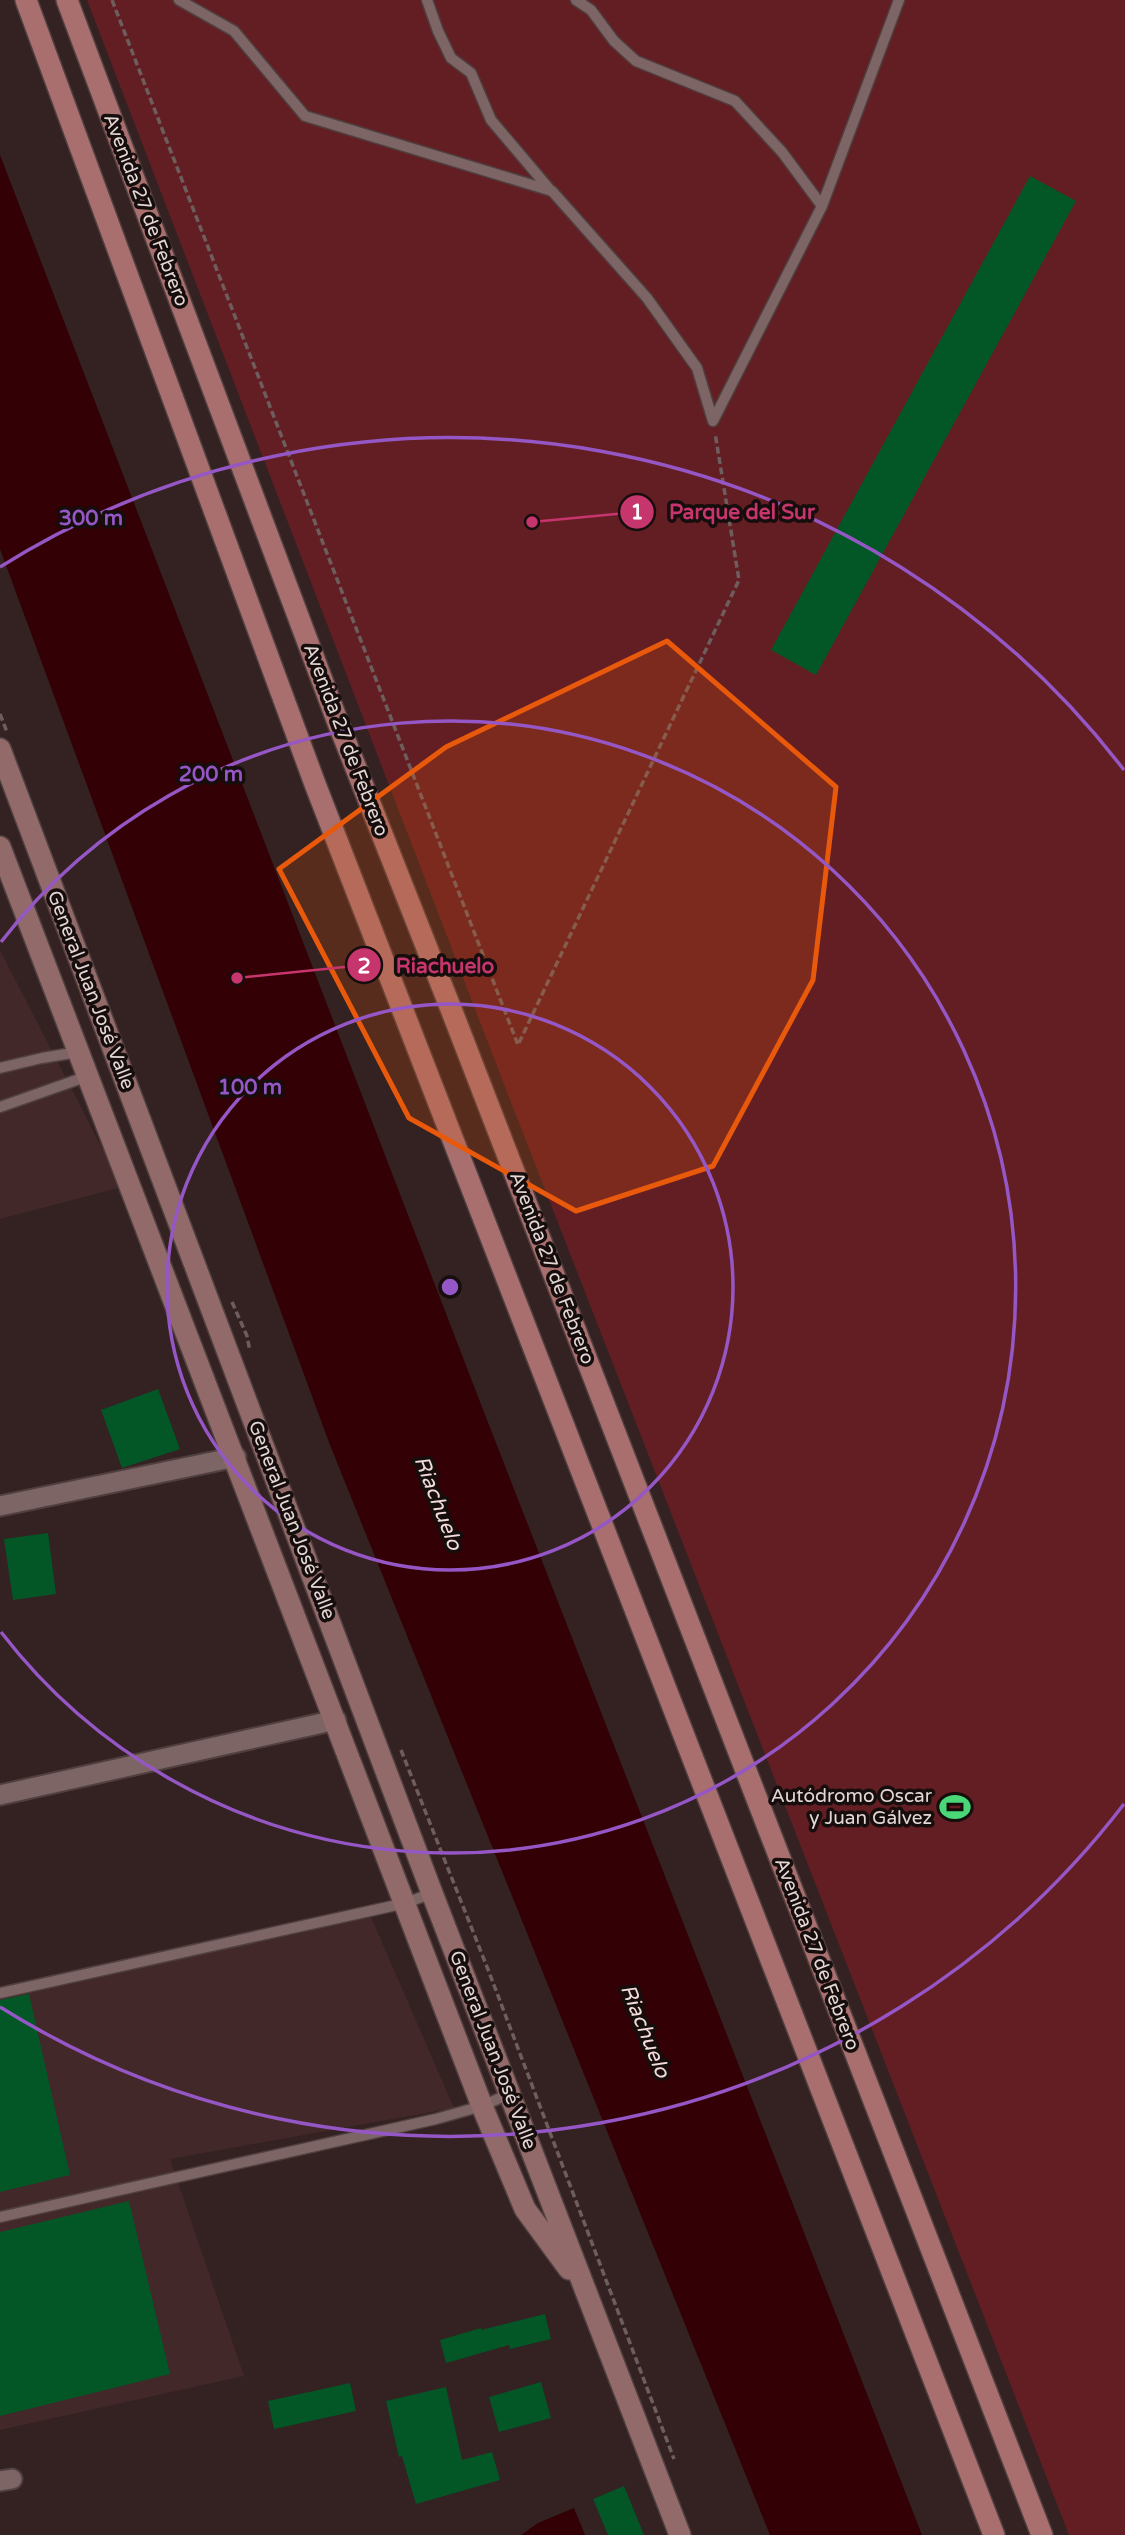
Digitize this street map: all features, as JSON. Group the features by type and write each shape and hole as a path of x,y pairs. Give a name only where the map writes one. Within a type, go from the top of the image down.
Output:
{"main road":[{"name":"Avenida 27 de Febrero","path":"26,0 310,771 994,2535"},
{"name":"Avenida 27 de Febrero","path":"67,0 337,720 1042,2535"},
{"name":"General Juan José Valle","path":"0,749 432,1893 680,2535"},
{"name":"General Juan José Valle","path":"0,847 236,1457 482,2106 525,2209 585,2291"}],"street":[{"path":"0,1506 236,1457"},
{"path":"0,1795 336,1720"}],"lane":[{"path":"179,0 234,31 306,116 552,191"},
{"path":"427,0 451,58 471,74 491,120 648,298 697,368 713,421"},
{"path":"576,0 591,10 614,41 636,61 735,101 782,152 822,206"},
{"path":"713,421 822,206 898,0"},
{"path":"0,1068 79,1052"},
{"path":"0,1107 88,1076"},
{"path":"0,1993 406,1903 432,1893"},
{"path":"0,2217 482,2106 510,2094"}],"path":[{"path":"112,0 518,1045 739,580 713,421"}],"highlighted area":[{"path":"667,641 836,787 813,980 713,1166 576,1211 409,1118 279,869 446,747"}],"shaded area":[{"name":"Autódromo Oscar y Juan Gálvez","path":"87,0 1125,0 1125,2535 1069,2535 502,1079"},
{"path":"0,950 122,1187 0,1219"},
{"path":"368,1910 454,2108 170,2159 244,2376 0,2430 0,1987"}],"water":[{"name":"Riachuelo","path":"0,155 482,1407 922,2535 770,2535 330,1445 0,549"},
{"path":"574,2508 585,2535 521,2535 538,2523"}],"building":[{"path":"1030,176 1076,201 816,675 771,650"},
{"path":"158,1389 180,1449 122,1468 101,1410"},
{"path":"48,1533 56,1594 13,1600 4,1539"},
{"path":"29,1994 70,2175 0,2192 0,2000"},
{"path":"129,2201 170,2374 0,2416 0,2232"},
{"path":"545,2314 551,2339 510,2349 509,2345 446,2363 440,2340"},
{"path":"541,2382 551,2418 499,2432 489,2397"},
{"path":"350,2383 356,2411 274,2429 268,2401"},
{"path":"446,2387 462,2460 492,2452 500,2480 416,2504 402,2456 399,2457 386,2401"},
{"path":"624,2486 644,2535 608,2535 593,2499"}],"place":[{"name":"Parque del Sur","path":"532,522"},
{"name":"Riachuelo","path":"237,978"},
{"name":"Autódromo Oscar y Juan Gálvez","path":"955,1807"}]}
